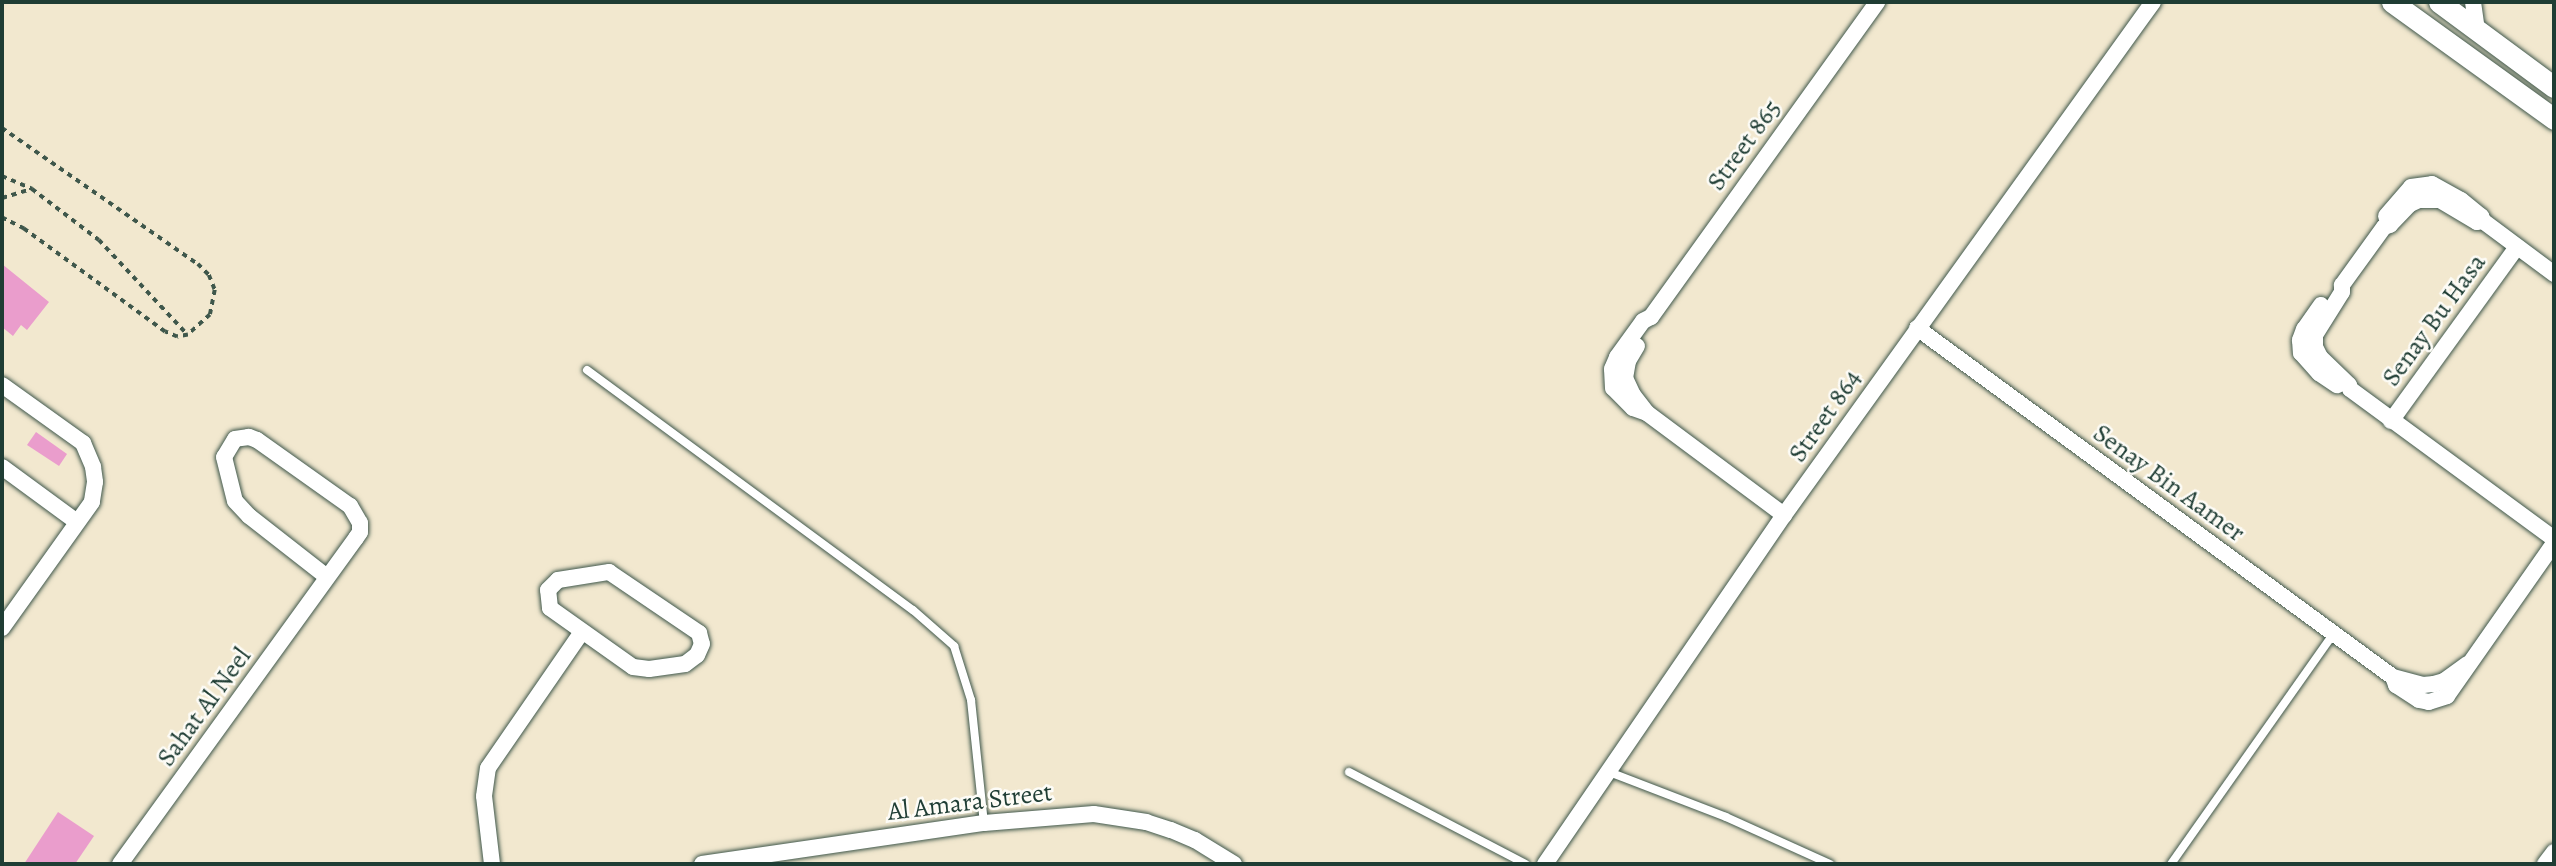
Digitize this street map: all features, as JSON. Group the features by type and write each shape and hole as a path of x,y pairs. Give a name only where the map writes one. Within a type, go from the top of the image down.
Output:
{"street":[{"name":"Street 865","path":"1784,515 1647,413 1628,388 1625,369 1651,324 1651,317 1877,2"},
{"name":"Street 864","path":"1545,864 1784,515 2153,2"},
{"path":"2392,2 2554,119"},
{"path":"2439,2 2554,87"},
{"path":"2473,2 2477,29"},
{"name":"Senay Bin Aamer","path":"1917,328 2393,677 2423,685 2444,681 2468,664 2554,541 2350,390 2344,390 2308,363 2301,354 2300,340 2304,329 2334,287 2342,285 2384,227 2390,225 2410,204 2430,199 2449,204 2477,222 2483,221 2554,274"},
{"name":"Senay Bu Hasa","path":"2391,421 2517,247"},
{"path":"2,385 83,443 93,467 95,482 92,502 2,628"},
{"name":"Sahat Al Neel","path":"120,864 327,578 360,531 356,514 257,440 249,437 235,439 224,457 234,501 248,516 327,578"},
{"path":"2,467 77,522"},
{"path":"609,572 699,633 702,644 697,655 685,664 641,670 581,633 550,608 548,590 558,580 567,576 609,572"},
{"path":"492,864 484,796 488,768 581,633"},
{"name":"Al Amara Street","path":"702,864 731,862 984,823 1068,815 1120,817 1171,830 1195,840 1234,864"},
{"path":"2545,864 2554,852"}],"lane":[{"path":"587,370 914,610 954,646 971,700 984,823"},
{"path":"2171,864 2333,634"},
{"path":"1349,772 1526,864"},
{"path":"1609,772 1726,817 1830,864"}],"path":[{"path":"2,128 209,275 215,290 211,315 188,335 177,337 165,332 24,229 2,218"},
{"path":"2,176 32,189 99,240 188,335"},
{"path":"2,198 32,189"}],"building":[{"path":"2,264 49,302 27,330 21,325 13,336 2,327"},
{"path":"36,432 67,454 59,466 27,445"},
{"path":"58,812 94,836 75,864 24,864"}]}
